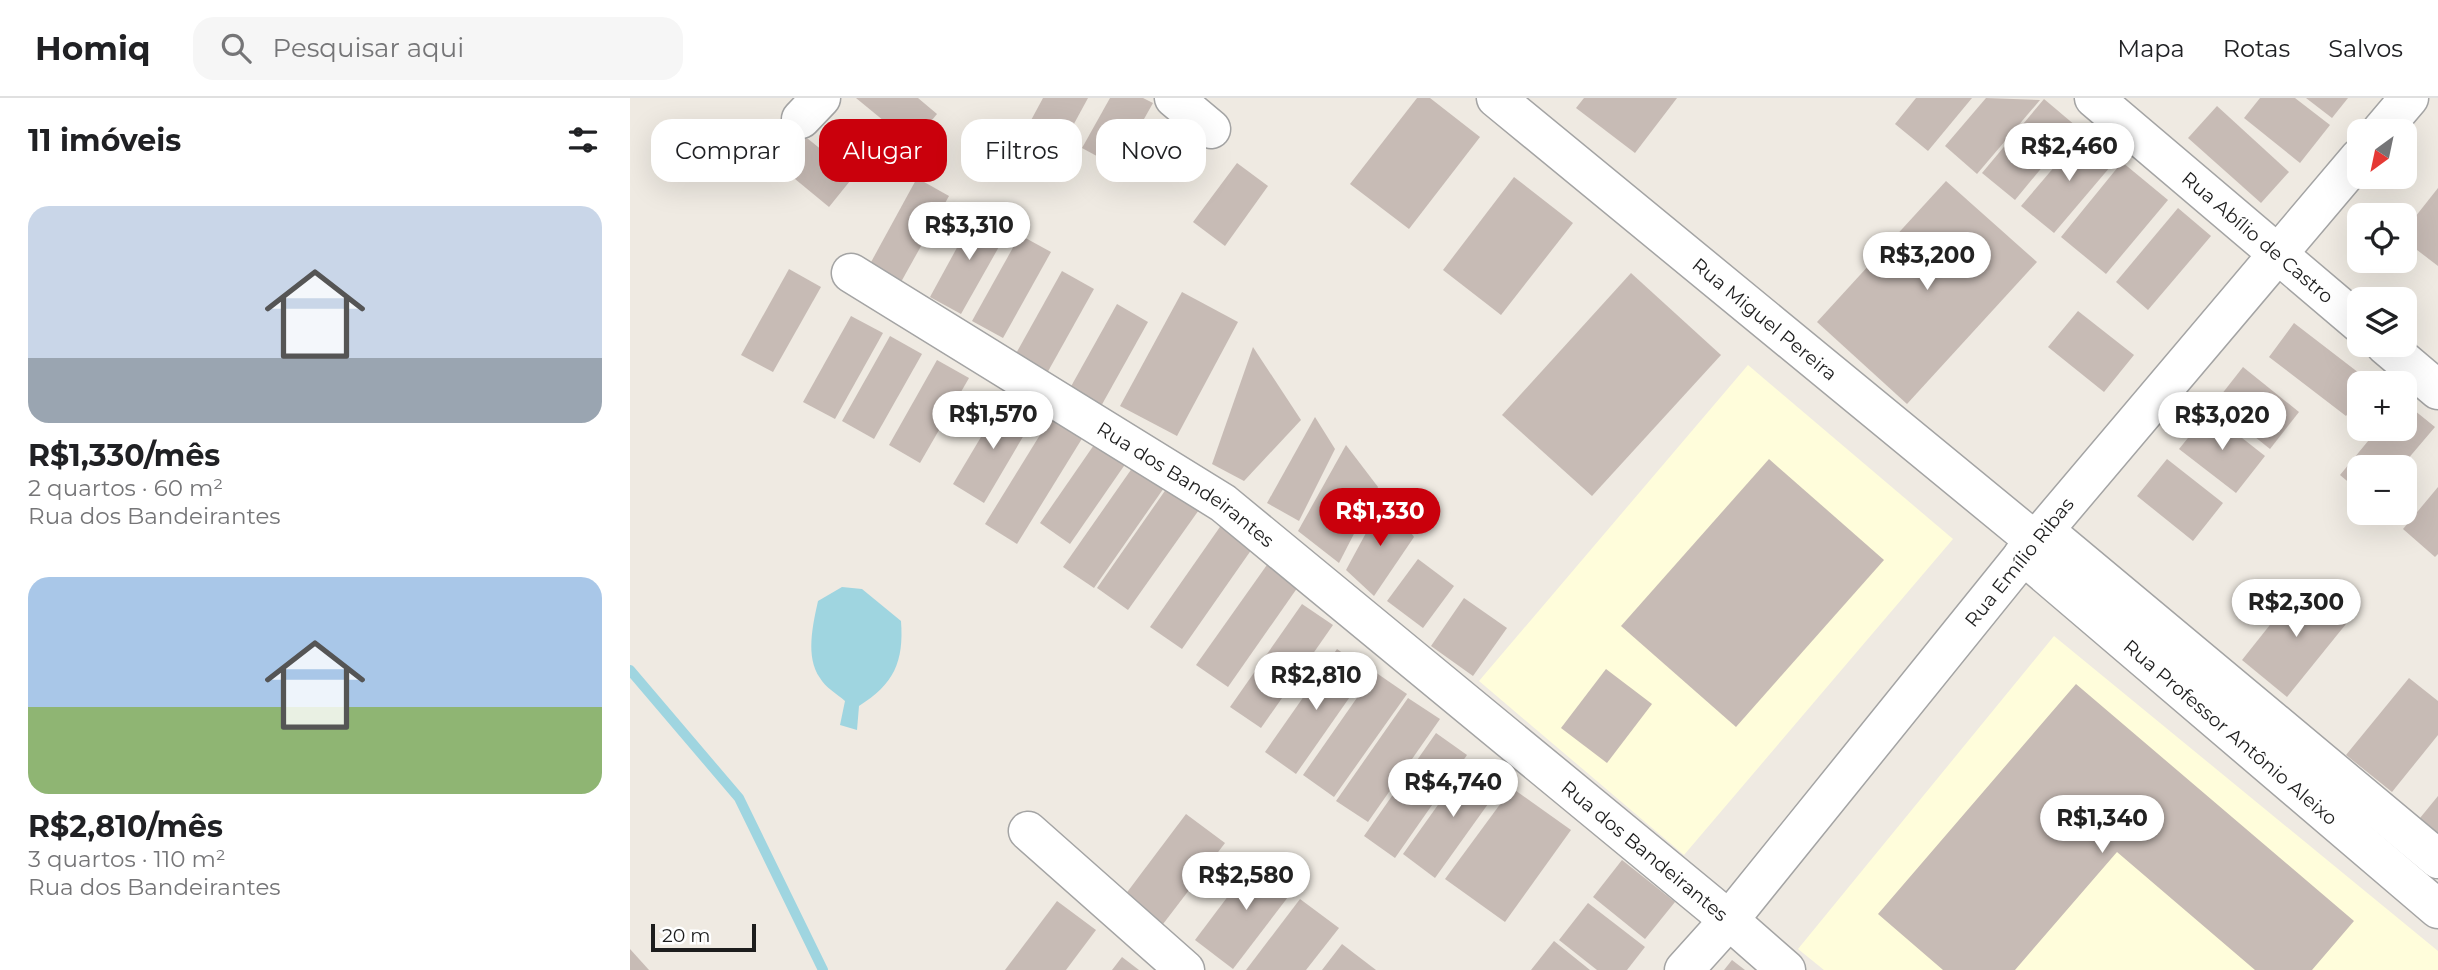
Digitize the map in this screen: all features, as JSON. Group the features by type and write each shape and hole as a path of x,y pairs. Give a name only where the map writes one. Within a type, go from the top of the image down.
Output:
{"street":[{"path":"1174,98 1211,129"},
{"name":"Rua Miguel Pereira","path":"1496,98 2034,542"},
{"name":"Rua Abílio de Castro","path":"2094,98 2347,313"},
{"path":"2391,119 2409,98"},
{"name":"Rua Emílio Ribas","path":"1684,970 1729,920 2034,542 2347,172"},
{"name":"Rua dos Bandeirantes","path":"851,273 1223,503 1786,970"},
{"path":"2399,357 2438,390"},
{"name":"Rua Professor Antônio Aleixo","path":"2034,542 2348,808 2438,909"},
{"name":"Rua Professor Antônio Aleixo","path":"2348,808 2438,859"},
{"path":"1028,831 1185,970"}],"shaded area":[{"path":"1748,365 1953,539 1684,855 1479,681"},
{"path":"2054,636 2438,951 2438,970 1824,970 1798,949"}],"water":[{"path":"842,587 862,589 901,621 901,648 894,671 881,689 859,706 857,730 840,725 845,701 820,678 815,670 811,650 818,601"}],"building":[{"path":"856,98 918,98 937,114 933,119 882,119"},
{"path":"1043,98 1088,98 1077,119 1032,119"},
{"path":"1110,98 1143,98 1153,103 1144,119 1098,119"},
{"path":"1417,98 1430,98 1480,137 1409,229 1350,184"},
{"path":"1584,98 1677,98 1635,153 1576,108"},
{"path":"1916,98 1972,98 1928,151 1895,124"},
{"path":"1986,98 2040,100 1977,174 1945,146"},
{"path":"2260,98 2295,98 2330,125 2300,163 2244,118"},
{"path":"2306,98 2348,98 2332,118"},
{"path":"2044,99 2076,126 2015,200 1982,173"},
{"path":"2217,106 2289,172 2261,203 2188,138"},
{"path":"1096,123 1096,156 1082,148"},
{"path":"2084,132 2116,160 2054,233 2021,206"},
{"path":"805,136 819,148 819,182 849,182 829,207 799,182 805,182"},
{"path":"2122,162 2168,200 2106,274 2061,237"},
{"path":"1237,163 1268,186 1225,246 1193,222"},
{"path":"1514,177 1573,223 1501,315 1443,270"},
{"path":"1946,181 2037,262 1907,404 1817,322"},
{"path":"915,182 924,182 949,196 901,282 870,264"},
{"path":"2438,188 2438,266 2417,250 2417,215"},
{"path":"2178,208 2211,236 2148,310 2116,282"},
{"path":"977,211 1009,229 961,314 930,297"},
{"path":"1020,235 1051,252 1003,338 972,321"},
{"path":"789,269 821,287 773,372 741,355"},
{"path":"1062,271 1094,289 1046,375 1014,357"},
{"path":"1631,273 1721,355 1592,496 1502,415"},
{"path":"1182,292 1238,322 1177,436 1120,406"},
{"path":"1117,304 1148,322 1100,408 1069,390"},
{"path":"2078,311 2134,355 2104,392 2048,347"},
{"path":"851,316 883,333 835,419 803,402"},
{"path":"2294,323 2356,371 2347,371 2347,415 2346,416 2269,357"},
{"path":"890,336 922,354 874,439 842,421"},
{"path":"1253,347 1301,420 1244,481 1212,464"},
{"path":"937,360 969,378 920,463 889,445"},
{"path":"2243,367 2299,412 2270,449 2214,404"},
{"path":"1003,400 1034,418 984,503 953,484"},
{"path":"2209,412 2265,456 2236,493 2179,449"},
{"path":"2417,412 2435,427 2411,455 2357,455 2368,441 2417,441"},
{"path":"1051,417 1083,437 1017,544 985,524"},
{"path":"1315,417 1335,449 1299,521 1267,503"},
{"path":"1096,442 1126,463 1070,544 1040,523"},
{"path":"1346,445 1378,487 1339,563 1298,531"},
{"path":"1769,459 1884,560 1736,727 1621,626"},
{"path":"2167,459 2223,503 2193,541 2137,496"},
{"path":"1135,464 1166,485 1094,588 1063,567"},
{"path":"2347,467 2347,481 2340,475"},
{"path":"1169,485 1201,507 1128,610 1097,588"},
{"path":"2438,487 2438,554 2435,557 2403,529 2406,525 2417,525 2417,512"},
{"path":"1386,496 1414,537 1374,596 1346,570"},
{"path":"1222,524 1254,546 1182,649 1150,627"},
{"path":"1418,559 1454,586 1423,628 1387,601"},
{"path":"1269,562 1300,584 1228,687 1196,665"},
{"path":"2304,582 2350,619 2287,697 2242,660"},
{"path":"1464,598 1507,628 1473,676 1431,646"},
{"path":"1302,604 1333,625 1261,728 1230,707"},
{"path":"1337,649 1368,671 1296,774 1265,752"},
{"path":"1606,669 1652,704 1607,763 1561,728"},
{"path":"1375,672 1407,694 1334,797 1303,775"},
{"path":"2409,678 2438,701 2438,735 2392,792 2346,755"},
{"path":"2076,684 2354,921 2312,970 2255,970 2117,852 2015,970 1943,970 1878,914"},
{"path":"1408,698 1440,719 1368,822 1336,801"},
{"path":"1436,733 1467,755 1395,858 1364,836"},
{"path":"1470,760 1503,783 1435,878 1403,854"},
{"path":"1512,788 1571,830 1505,922 1445,879"},
{"path":"2438,796 2438,833 2420,818"},
{"path":"1186,814 1225,843 1160,928 1122,899"},
{"path":"1259,855 1298,884 1233,969 1195,940"},
{"path":"1622,860 1675,902 1645,939 1593,897"},
{"path":"1300,899 1339,928 1306,970 1246,970"},
{"path":"1057,901 1096,930 1066,970 1005,970"},
{"path":"1588,903 1645,947 1627,970 1597,970 1559,940"},
{"path":"1554,941 1590,970 1531,970"},
{"path":"1342,944 1376,970 1322,970"},
{"path":"630,949 649,970 630,970"},
{"path":"1122,957 1139,970 1112,970"},
{"path":"1732,960 1745,970 1724,970"}],"waterway":[{"path":"630,670 739,798 823,970"}]}
